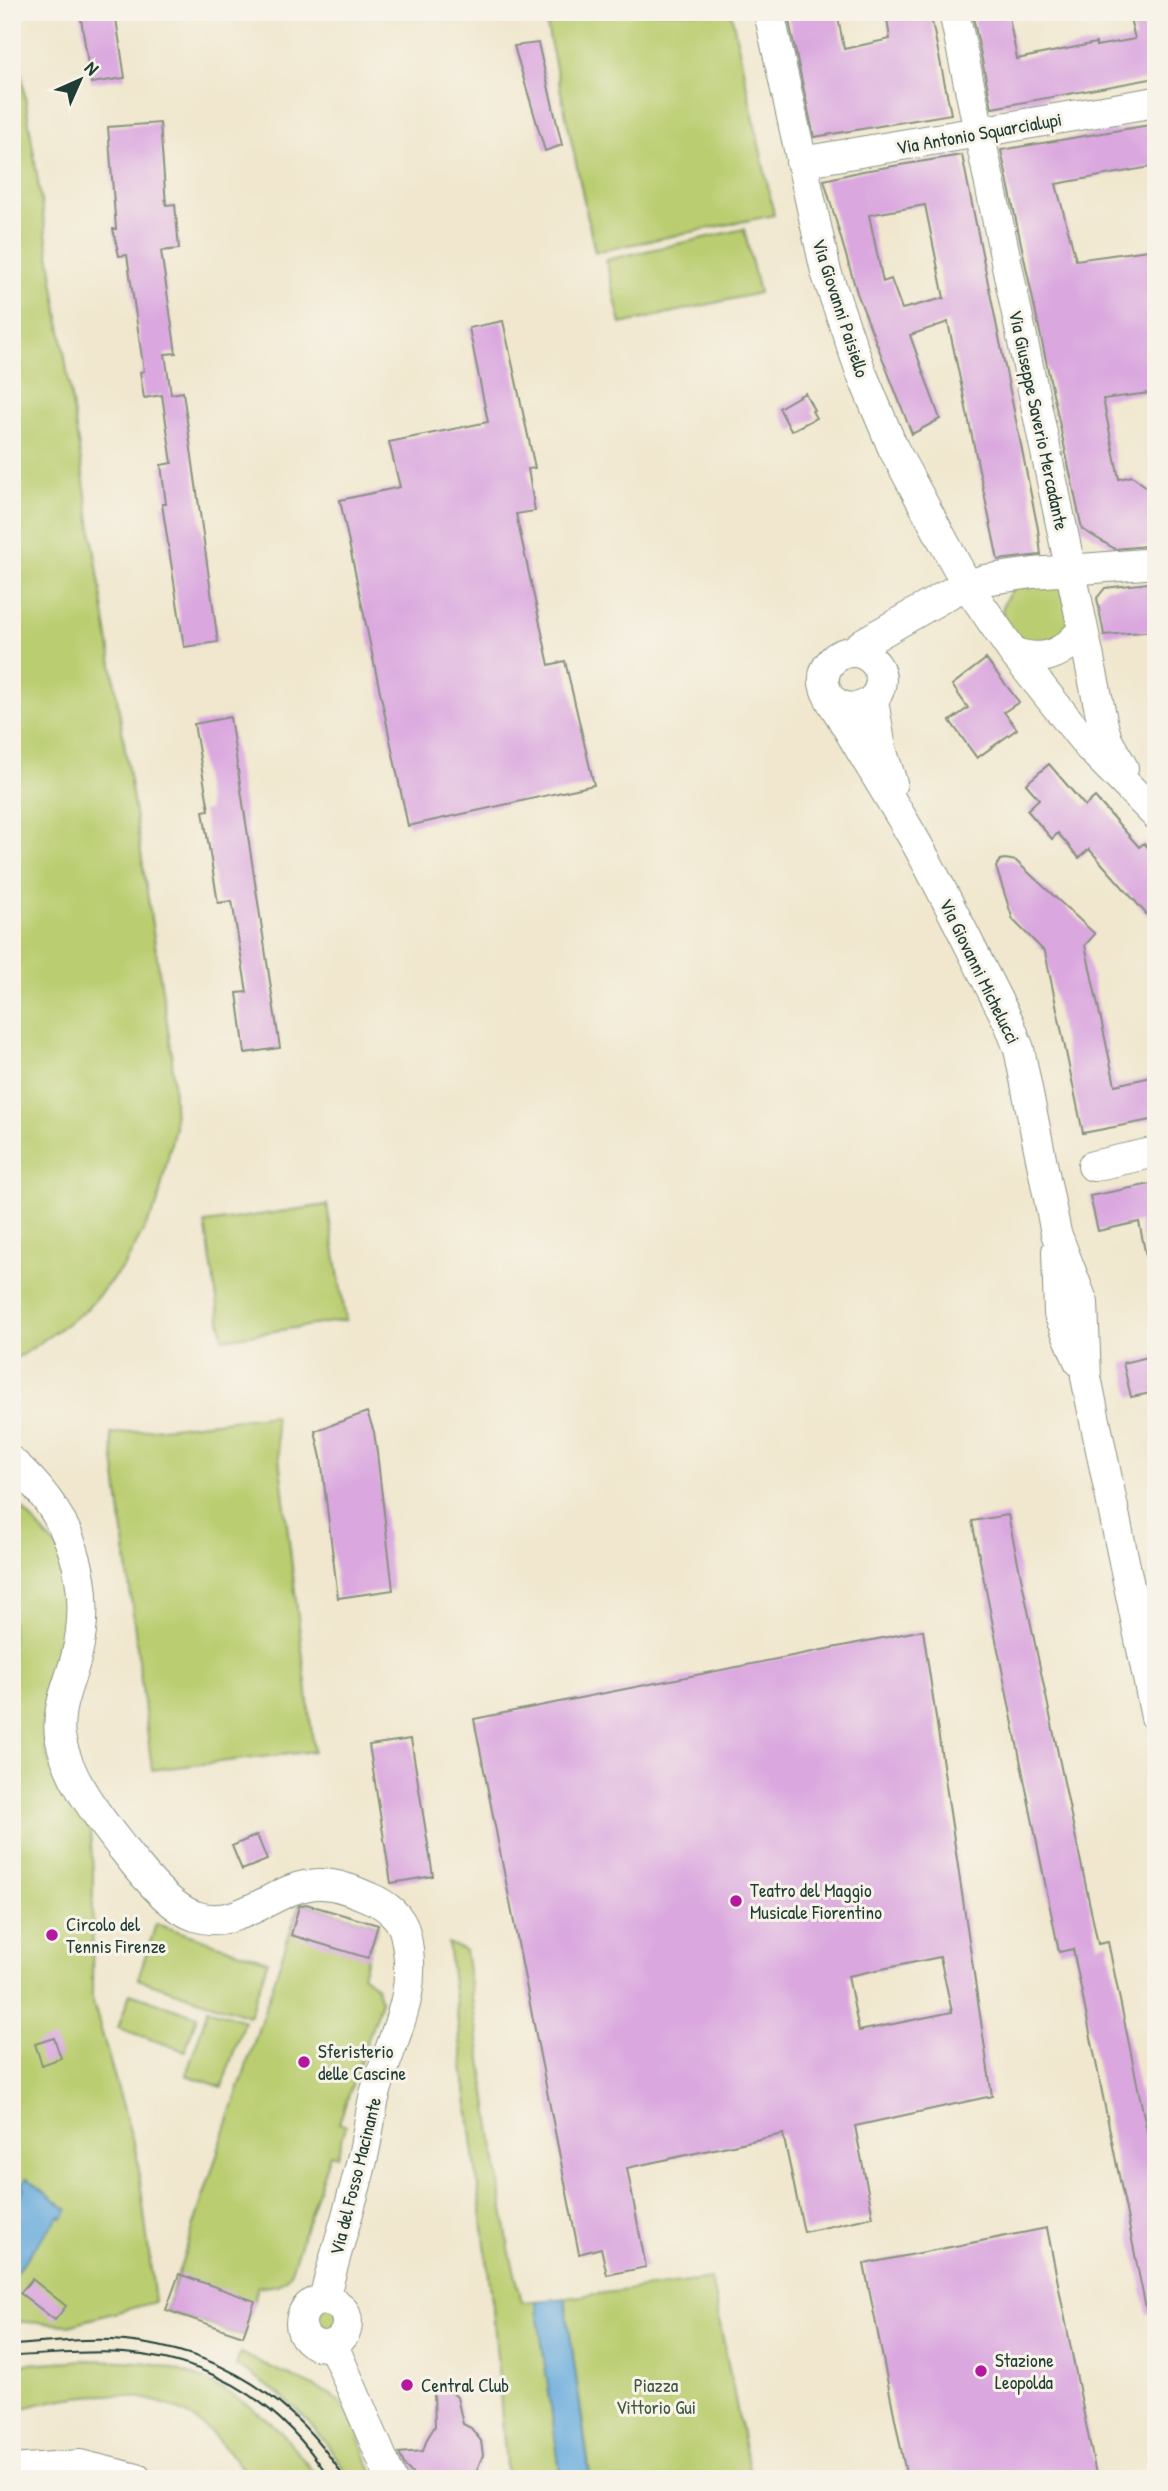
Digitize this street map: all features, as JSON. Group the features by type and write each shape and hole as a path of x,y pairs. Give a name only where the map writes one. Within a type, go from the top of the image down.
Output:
{"street":[{"name":"Via Giovanni Paisiello","path":"769,12 826,272 861,372 893,449 967,585 1013,652 1090,748 1156,814"},
{"name":"Via Giuseppe Saverio Mercadante","path":"954,12 1107,740 1156,814"},
{"name":"Via Antonio Squarcialupi","path":"801,162 1156,102"},
{"path":"900,624 887,645 878,668 880,682 873,700 852,708 841,706 831,699 825,689 826,671 836,657 852,652 874,636 967,585 999,577 1156,563"},
{"path":"1013,652 1029,657 1049,657 1072,643 1083,629"},
{"path":"852,652 866,656 878,668"},
{"name":"Via Giovanni Michelucci","path":"831,699 914,838 1009,1023 1019,1049 1056,1233 1083,1303 1086,1377 1156,1717"},
{"name":"Via Giovanni Michelucci","path":"873,700 885,762 914,838"},
{"path":"1093,1166 1156,1152"},
{"name":"Via del Fosso Macinante","path":"12,1462 40,1491 64,1527 81,1576 84,1608 80,1640 60,1715 61,1739 79,1788 125,1851 148,1878 186,1912 205,1918 246,1912 299,1887 321,1884 336,1886 376,1901 399,1919 404,1931 410,1970 409,1991 375,2096 363,2155 324,2300 310,2304 301,2323 310,2342 325,2347 332,2345 391,2479"},
{"path":"12,2470 80,2465 137,2479"}],"green space":[{"path":"12,12 172,1055 175,1127 157,1205 126,1263 87,1309 12,1360"},
{"path":"544,12 731,12 774,215 595,252"},
{"path":"744,229 759,293 621,324 606,260"},
{"path":"1050,583 1061,589 1071,611 1066,635 1023,647 1006,625 1002,611 1004,604 1015,587"},
{"path":"327,1205 346,1320 223,1339 205,1223"},
{"path":"274,1415 314,1751 152,1770 111,1434"},
{"name":"Circolo del Tennis Firenze","path":"12,1497 63,1555 71,1603 45,1719 45,1750 60,1790 90,1828 93,1872 92,1998 137,2156 155,2302 69,2325 12,2321"},
{"name":"Sferisterio delle Cascine","path":"300,1902 378,1925 362,1975 376,1986 381,2001 339,2123 346,2126 337,2156 330,2154 291,2271 285,2280 278,2284 258,2286 243,2336 166,2310"},
{"path":"156,1924 268,1961 249,2016 138,1979"},
{"path":"448,1943 465,1951 509,2249 522,2302 536,2301 561,2479 507,2479 493,2309"},
{"path":"130,1993 197,2016 185,2051 118,2028"},
{"path":"208,2009 244,2021 222,2087 186,2075"},
{"name":"Piazza Vittorio Gui","path":"711,2279 751,2479 591,2479 565,2298"},
{"path":"324,2304 338,2309 343,2323 338,2337 324,2342 310,2337 305,2323 310,2309"},
{"path":"240,2353 332,2395 353,2423 374,2479 350,2479 327,2444 301,2414 271,2388 236,2366"},
{"path":"86,2360 155,2364 211,2384 269,2421 318,2479 250,2479 208,2430 186,2414 139,2397 88,2396 12,2411 12,2365"}],"water":[{"path":"27,2178 68,2210 62,2218 59,2216 13,2276 12,2205 24,2189 21,2186"},
{"path":"565,2298 590,2479 561,2479 536,2301"}],"building":[{"path":"80,12 115,12 125,78 91,83"},
{"path":"787,12 837,12 844,49 890,39 886,12 930,12 951,114 814,137"},
{"path":"972,12 1008,12 1017,59 1096,43 1096,46 1135,39 1130,18 1156,12 1156,78 992,108"},
{"path":"538,43 562,145 545,151 514,46"},
{"path":"160,123 166,205 175,204 179,249 161,251 176,353 165,354 171,394 183,392 218,642 184,647 162,504 166,504 161,465 172,463 162,395 144,398 140,372 144,371 127,255 119,256 113,229 116,229 108,127"},
{"path":"1156,124 1156,166 1056,184 1076,260 1156,249 1156,392 1103,399 1119,479 1132,476 1156,494 1156,545 1115,549 1082,529 1001,150"},
{"path":"962,155 1041,555 998,560 948,322 910,335 940,419 912,434 857,293 824,180","holes":["925,205 944,298 902,309 891,279 883,282 869,215"]},
{"path":"503,321 535,468 528,469 535,511 516,514 549,665 565,661 594,785 408,826 340,500 400,487 389,442 488,422 469,328"},
{"path":"805,393 816,418 791,431 779,408"},
{"path":"1156,582 1156,631 1104,635 1097,598 1105,588"},
{"path":"986,659 1019,702 1004,712 1017,729 977,758 950,721 968,708 952,685"},
{"path":"230,717 280,1048 245,1053 237,993 247,992 232,901 218,903 203,811 209,810 194,724"},
{"path":"1049,764 1085,806 1095,797 1139,847 1144,843 1156,856 1156,925 1089,849 1079,858 1058,833 1052,839 1027,810 1039,799 1026,784"},
{"path":"1000,860 1016,861 1095,934 1085,945 1115,1085 1156,1076 1156,1119 1083,1133 1045,952 1013,920 996,867"},
{"path":"1156,1183 1156,1260 1147,1261 1139,1222 1098,1231 1090,1196"},
{"path":"1156,1355 1156,1392 1131,1397 1123,1363"},
{"path":"367,1412 374,1432 393,1590 338,1598 321,1458 315,1431"},
{"path":"1008,1515 1098,1944 1108,1942 1156,2175 1156,2313 1147,2314 1073,1949 1059,1952 972,1521"},
{"name":"Teatro del Maggio Musicale Fiorentino","path":"923,1630 992,2096 855,2126 873,2217 804,2232 783,2134 627,2168 646,2267 607,2275 601,2248 579,2254 474,1719","holes":["940,1957 952,2012 859,2031 848,1976"]},
{"path":"411,1739 433,1876 391,1883 369,1745"},
{"path":"257,1835 267,1860 242,1870 232,1846"},
{"path":"306,1904 378,1925 368,1958 291,1935 299,1906"},
{"path":"54,2038 61,2058 42,2065 35,2044"},
{"name":"Stazione Leopolda","path":"1047,2228 1097,2479 907,2479 864,2264"},
{"path":"179,2274 255,2301 243,2336 166,2310"},
{"path":"32,2279 66,2306 55,2320 20,2293"},
{"path":"449,2390 457,2397 463,2424 471,2428 481,2441 483,2455 473,2479 417,2479 405,2466 399,2453 423,2451 435,2426 434,2393"}],"tram line":[{"path":"12,2345 111,2340 160,2346 192,2355 252,2383 278,2403 303,2425 345,2479"},
{"path":"12,2356 82,2352 124,2353 157,2357 216,2376 267,2408 311,2452 330,2479"}],"place":[{"name":"Teatro del Maggio Musicale Fiorentino","path":"736,1901"},
{"name":"Circolo del Tennis Firenze","path":"52,1935"},
{"name":"Sferisterio delle Cascine","path":"304,2062"},
{"name":"Stazione Leopolda","path":"981,2371"},
{"name":"Central Club","path":"407,2385"}]}
